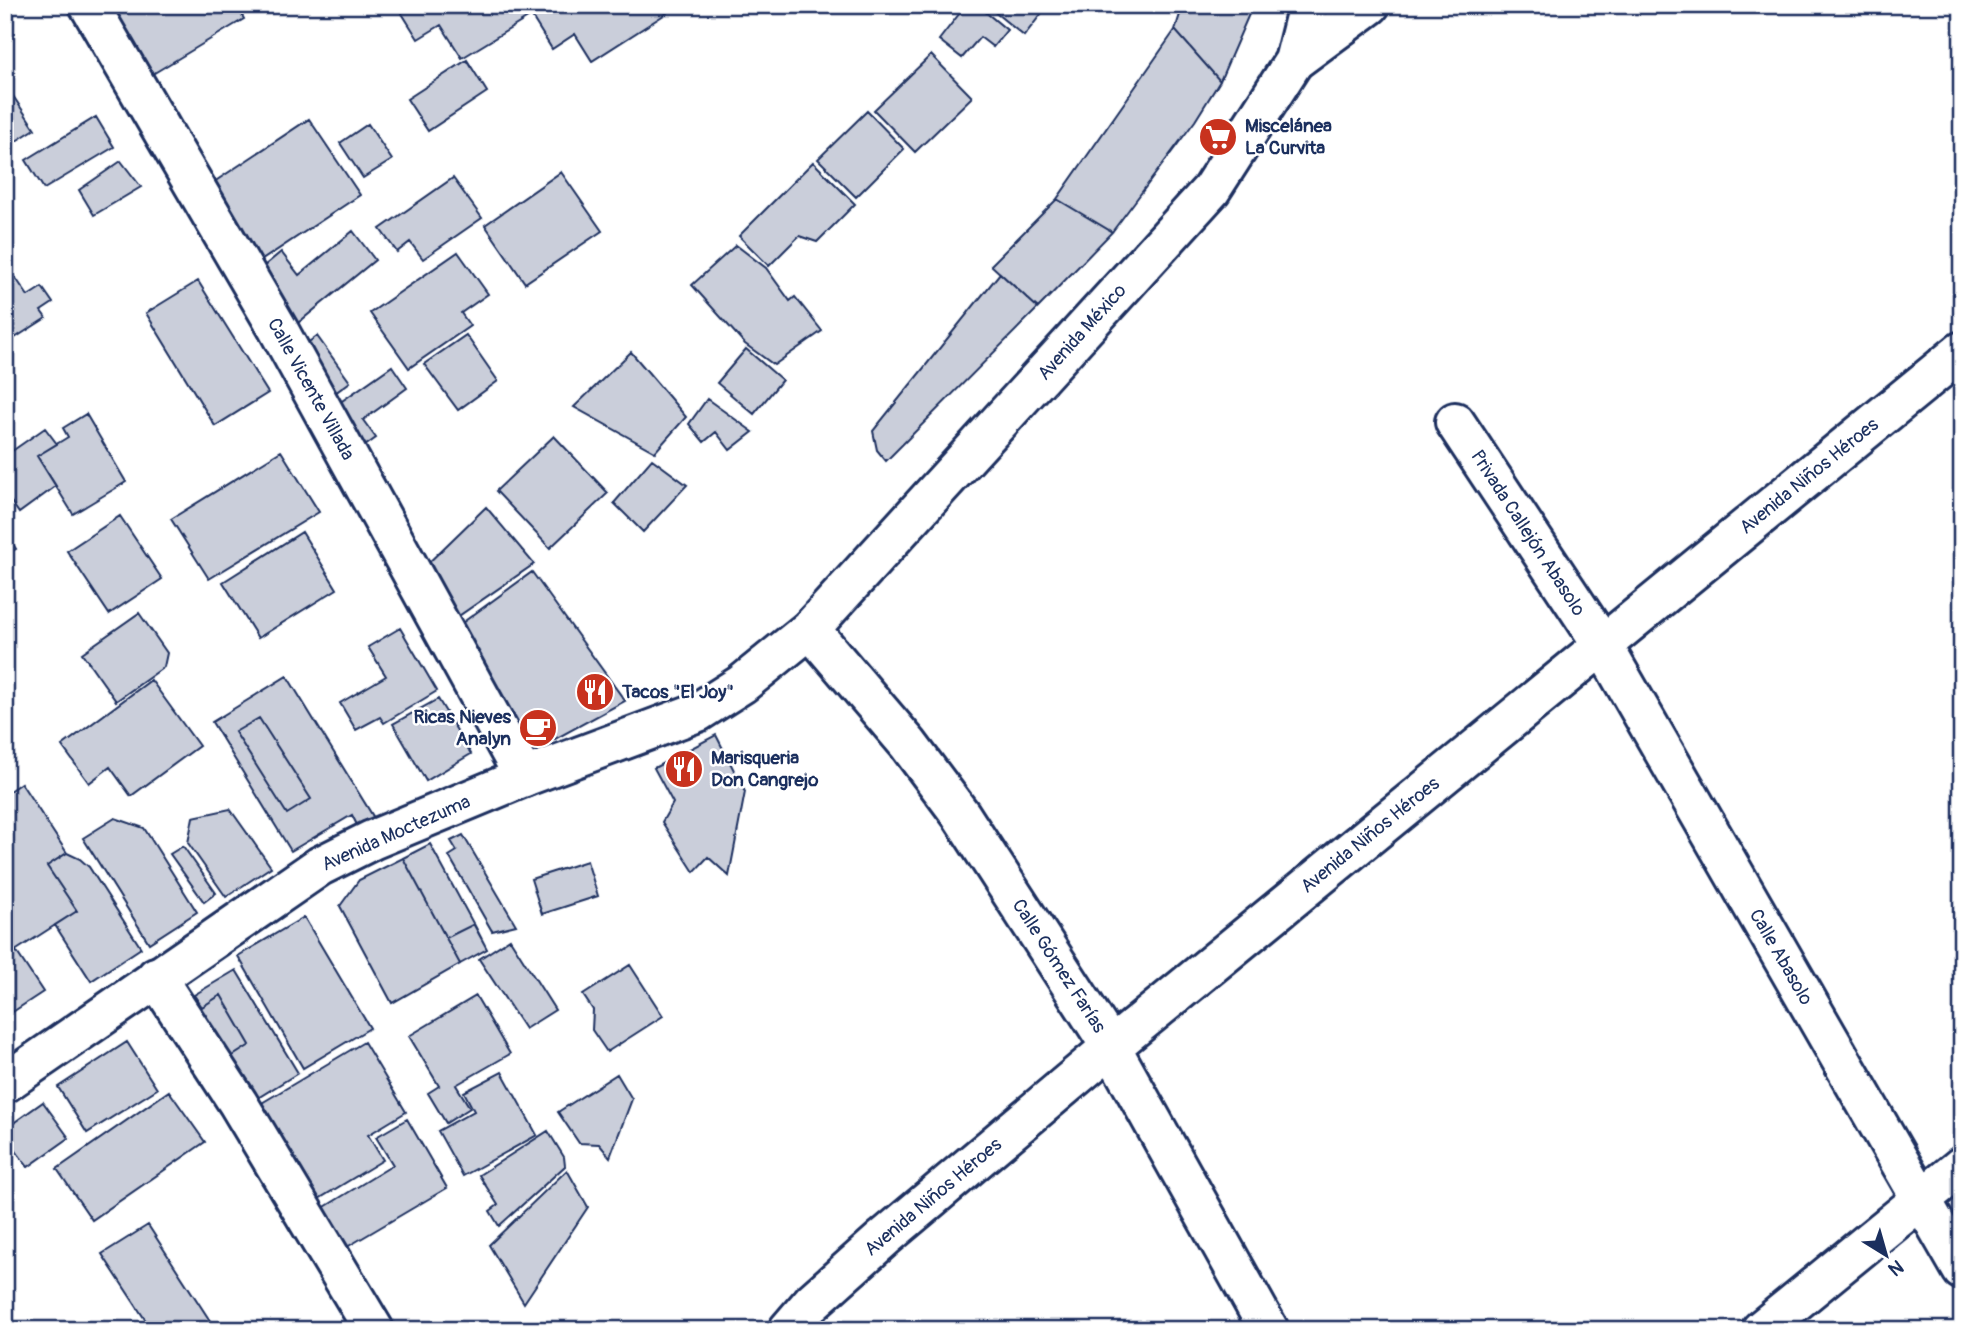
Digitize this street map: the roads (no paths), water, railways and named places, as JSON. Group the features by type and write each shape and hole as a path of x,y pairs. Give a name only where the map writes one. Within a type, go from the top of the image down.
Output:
{"street":[{"name":"Calle Vicente Villada","path":"89,5 278,329 524,777"},
{"name":"Avenida México","path":"810,629 1212,190 1294,61 1308,5"},
{"path":"1294,61 1370,5"},
{"name":"Avenida Niños Héroes","path":"788,1330 812,1302 884,1238 1111,1047 1962,351"},
{"name":"Privada Callejón Abasolo","path":"1455,422 1601,644"},
{"name":"Avenida Moctezuma","path":"5,1083 320,866 372,840 524,777 698,712 742,684 810,629"},
{"name":"Calle Gómez Farías","path":"810,629 908,744 961,815 1111,1047 1269,1330"},
{"name":"Calle Abasolo","path":"1601,644 1962,1270"},
{"path":"156,977 238,1103 374,1330"},
{"path":"1761,1330 1962,1166"}],"place":[{"name":"Miscelánea La Curvita","path":"1218,137"},
{"name":"Tacos \"El Joy\"","path":"595,692"},
{"name":"Ricas Nieves Analyn","path":"538,728"},
{"name":"Marisqueria Don Cangrejo","path":"684,769"}]}
